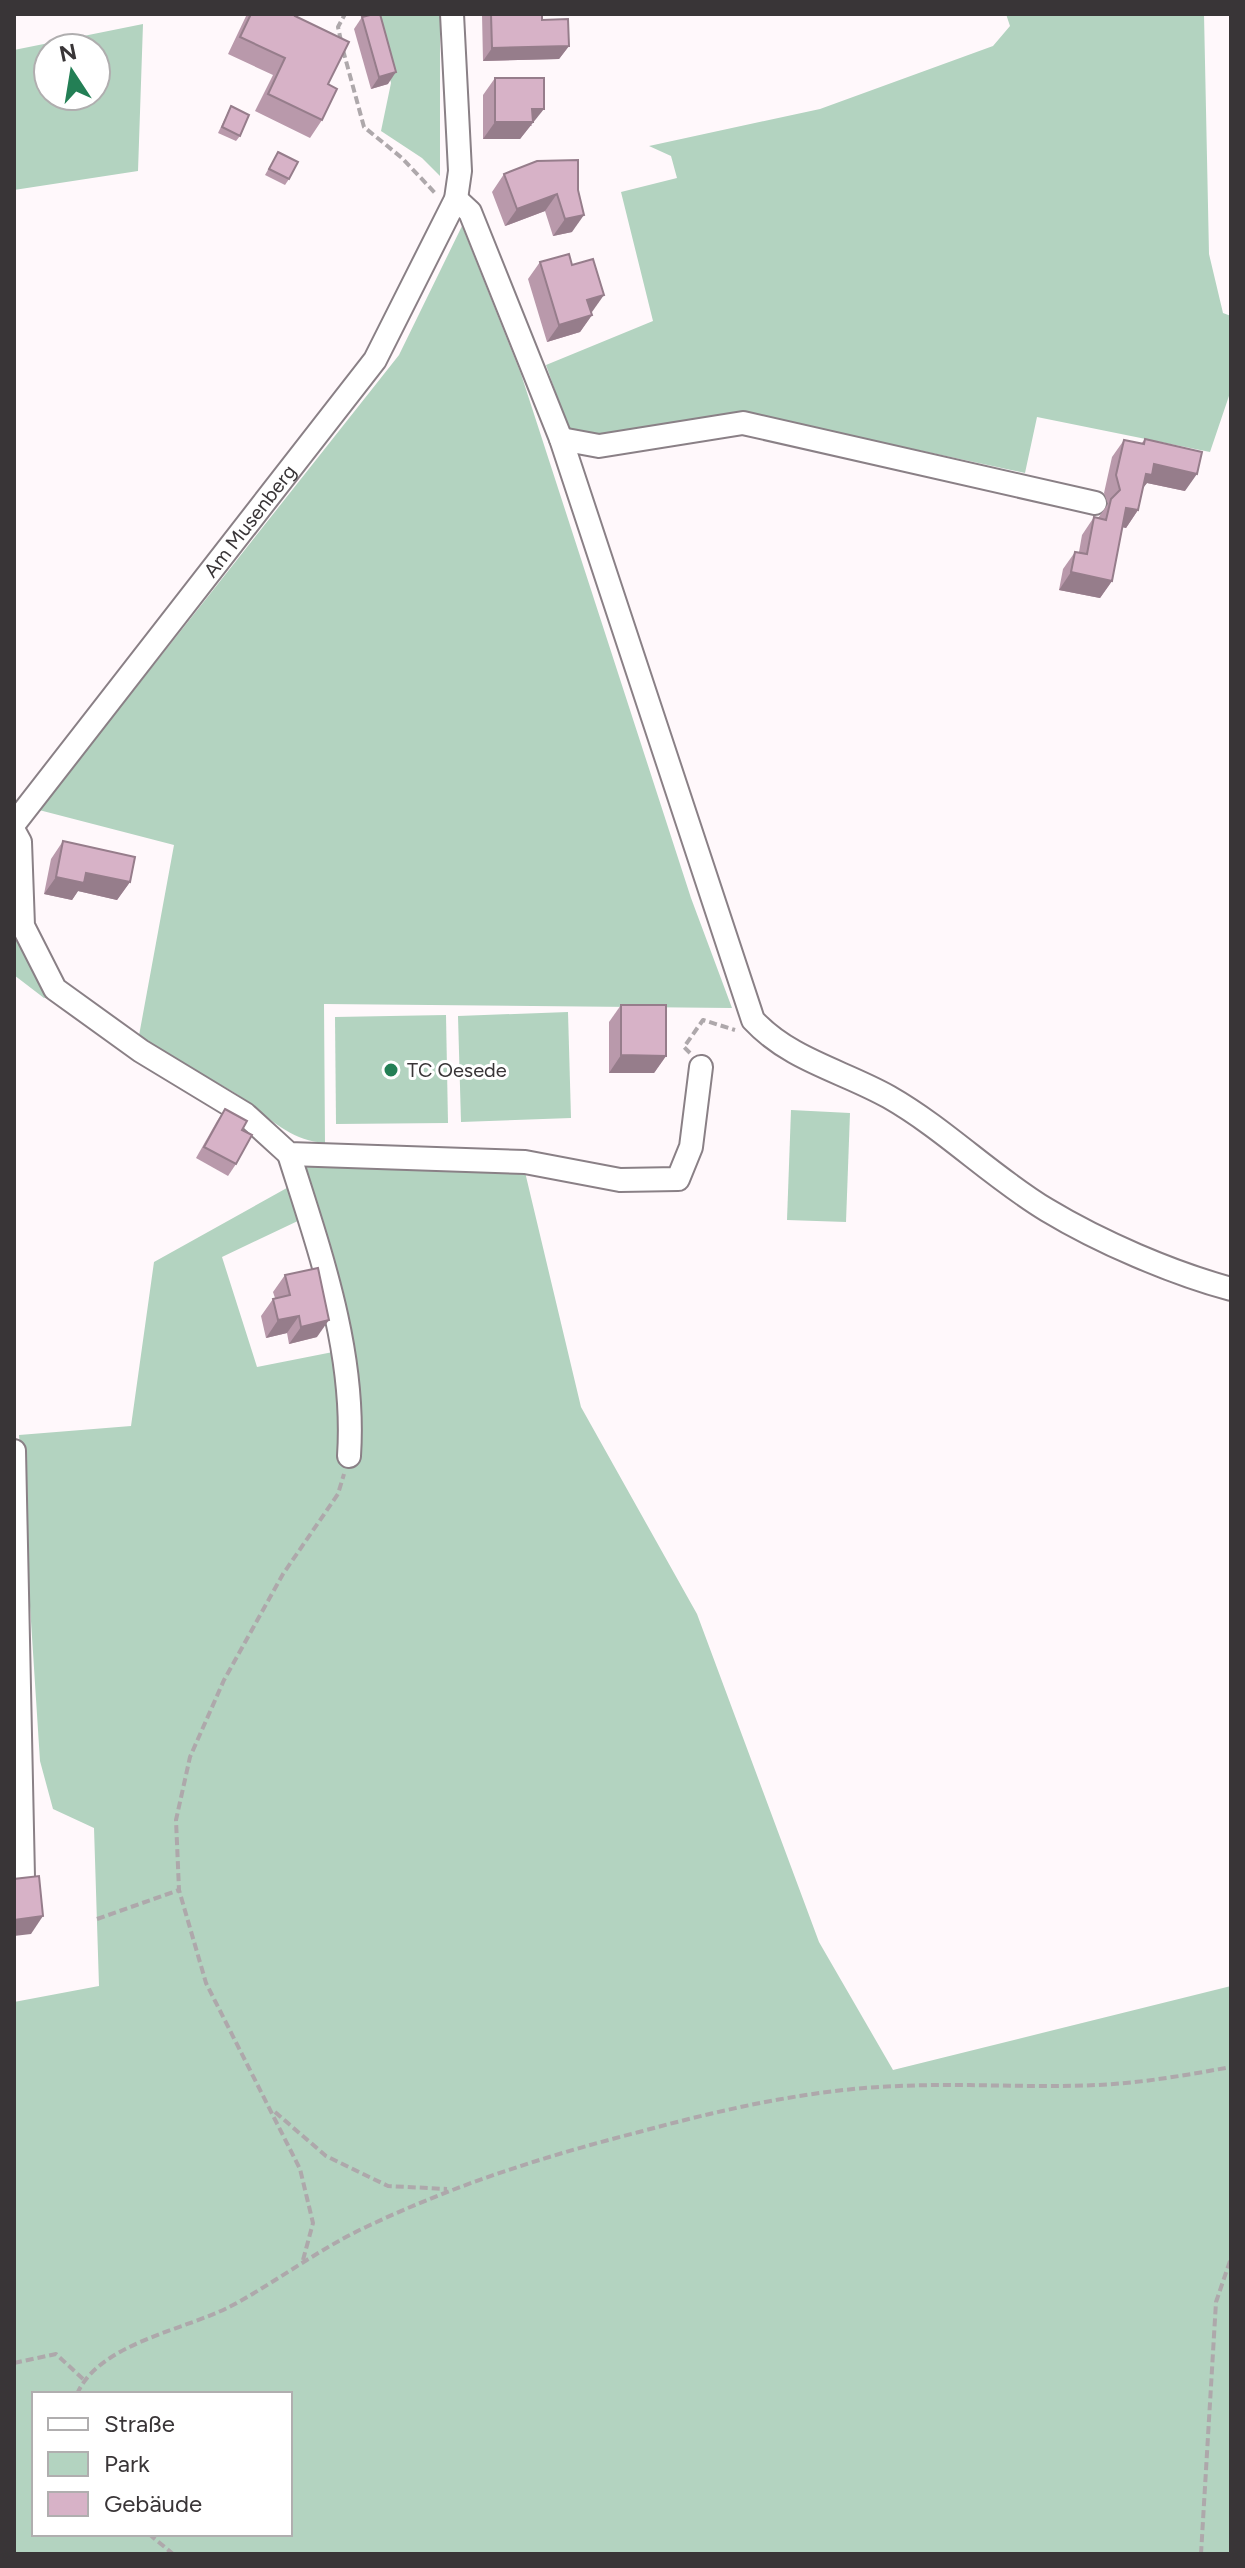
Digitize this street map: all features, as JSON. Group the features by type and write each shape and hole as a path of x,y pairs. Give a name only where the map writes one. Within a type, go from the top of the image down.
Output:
{"street":[{"path":"452,14 460,171 456,199 470,212 561,439 753,1020 772,1041 890,1097 1048,1211 1183,1276 1231,1289"},
{"name":"Am Musenberg","path":"14,824 375,360 456,199"},
{"path":"561,439 599,446 743,423 1095,503"},
{"path":"14,831 20,842 23,926 55,989 141,1051 245,1114 289,1154 345,1350 350,1389 349,1456"},
{"path":"289,1154 525,1162 620,1180 678,1179 691,1147 701,1067"},
{"path":"14,1451 23,1877"}],"path":[{"path":"345,14 338,27 364,127 402,158 435,194 456,199"},
{"path":"701,1067 701,1062 684,1047 703,1020"},
{"path":"303,2260 313,2223 300,2169 206,1983 179,1890 176,1820 190,1757 224,1680 283,1574 338,1494 349,1456"},
{"path":"97,1919 179,1890"},
{"path":"78,2392 83,2379 101,2364 145,2341 232,2306 303,2260 449,2189 568,2150 766,2101 898,2086 1099,2085 1231,2067"},
{"path":"273,2111 326,2156 388,2186 449,2189"},
{"path":"1201,2554 1216,2302 1231,2258"},
{"path":"14,2363 56,2354 83,2379"},
{"path":"151,2536 173,2554"}],"green space":[{"path":"374,14 440,14 440,176 422,158 381,131 391,83"},
{"path":"1006,14 1204,14 1209,254 1223,313 1231,316 1231,390 1210,452 1037,417 1025,473 783,421 739,416 603,436 569,430 546,365 653,321 621,192 677,178 671,156 649,146 820,109 993,46 1010,26"},
{"path":"143,24 138,171 14,190 14,50 32,46 32,112 112,112 112,32 103,32"},
{"path":"462,226 521,374 691,898 732,1008 324,1004 325,1143 310,1141 274,1123 219,1083 138,1041 174,845 39,810 399,355"},
{"path":"14,903 18,940 53,995 44,998 14,975"},
{"path":"568,1012 571,1118 461,1122 458,1016"},
{"name":"TC Oesede","path":"446,1015 448,1123 336,1124 335,1017"},
{"path":"791,1110 850,1113 846,1222 787,1220"},
{"path":"302,1161 525,1172 581,1407 697,1614 819,1942 893,2070 1231,1986 1231,2554 14,2554 14,2002 99,1986 94,1828 53,1809 40,1761 19,1435 131,1426 154,1262 294,1184 302,1219 222,1257 257,1367 338,1351 360,1415 356,1357"}],"building":[{"path":"251,14 296,14 349,42 328,84 337,89 322,120 268,94 285,58 240,37"},
{"path":"380,14 396,72 379,77 362,17"},
{"path":"491,14 542,14 542,20 568,19 569,46 492,48"},
{"path":"495,78 544,78 544,109 532,109 533,122 495,122"},
{"path":"231,106 249,115 240,136 222,127"},
{"path":"278,152 298,162 289,179 269,169"},
{"path":"578,160 578,190 584,215 565,219 557,194 517,209 504,174 537,161"},
{"path":"569,254 572,265 593,259 604,295 587,300 592,315 559,325 540,262"},
{"path":"1145,439 1202,452 1197,474 1154,464 1152,475 1146,474 1138,510 1126,508 1112,581 1071,572 1075,552 1087,554 1094,517 1106,520 1111,499 1120,490 1116,475 1124,440 1144,444"},
{"path":"63,841 135,857 130,882 86,873 84,883 56,877"},
{"path":"621,1005 666,1005 666,1056 621,1055"},
{"path":"225,1109 247,1121 242,1130 252,1135 236,1164 204,1147"},
{"path":"318,1268 329,1320 301,1327 299,1316 278,1320 273,1299 290,1295 285,1275"},
{"path":"39,1876 43,1916 14,1920 14,1879"}],"place":[{"name":"TC Oesede","path":"391,1070"}]}
